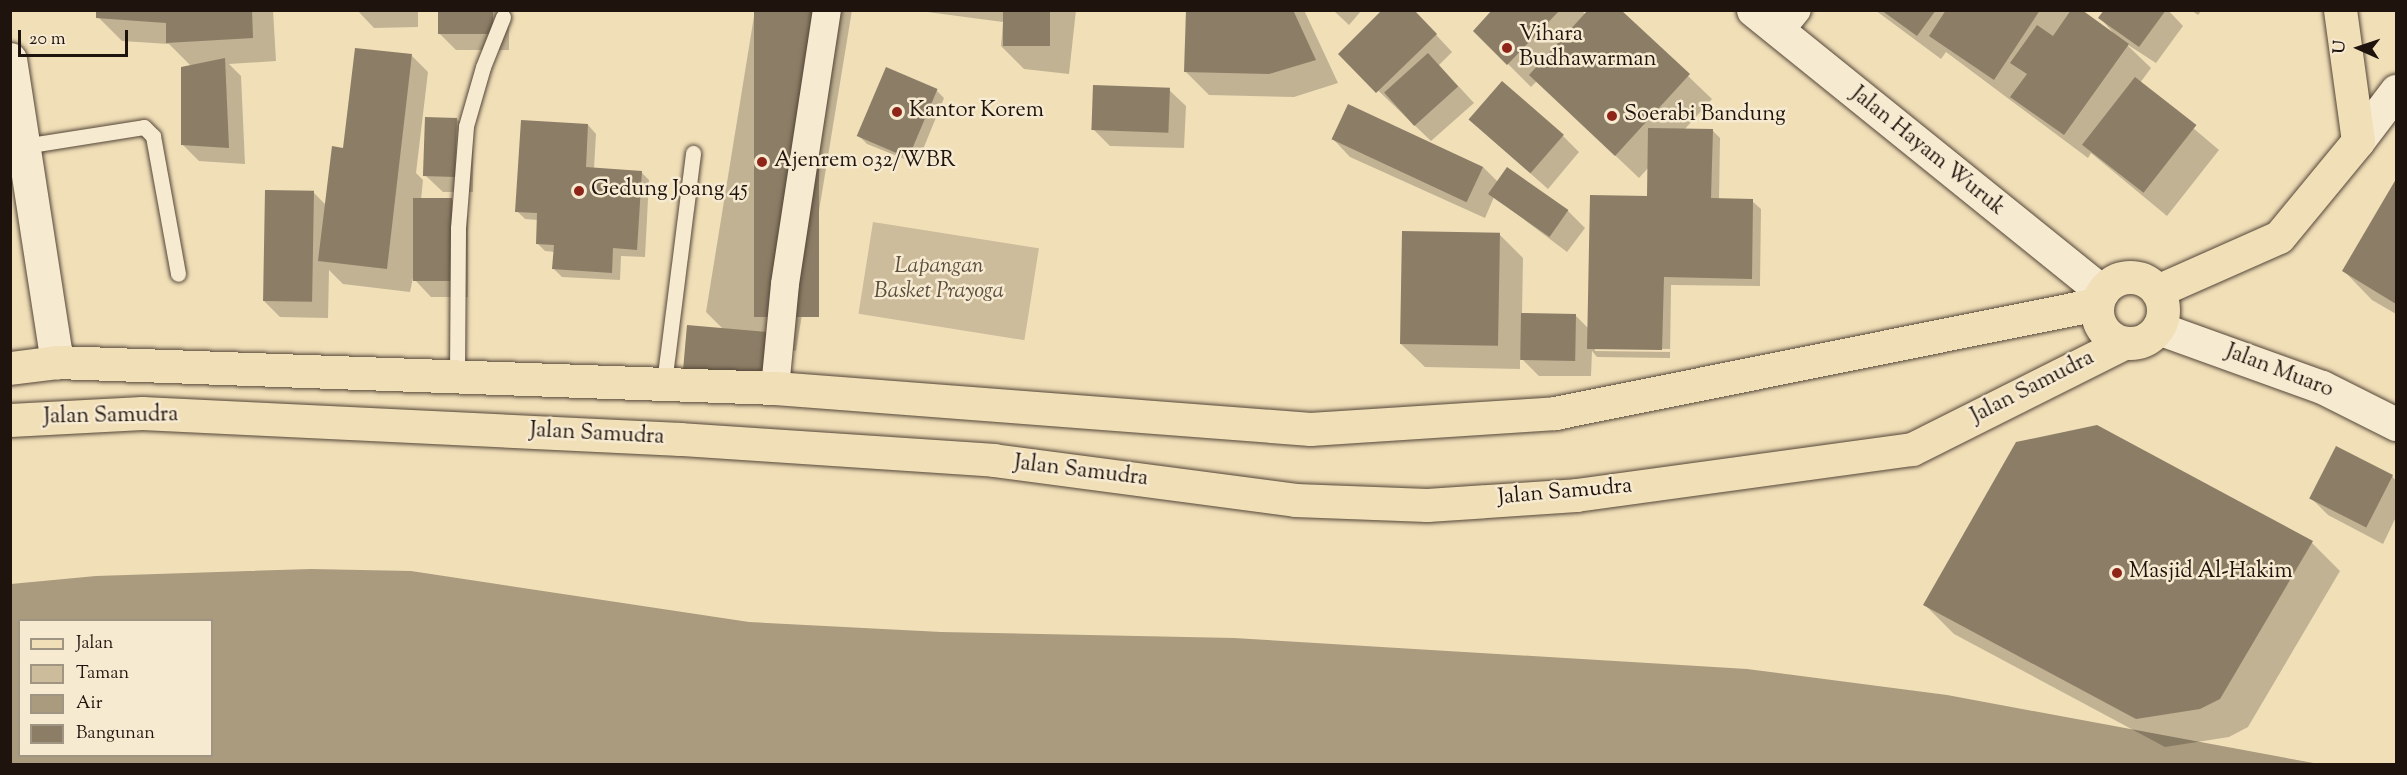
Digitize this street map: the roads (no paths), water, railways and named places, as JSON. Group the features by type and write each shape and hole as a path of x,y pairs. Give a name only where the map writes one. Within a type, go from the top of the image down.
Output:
{"main road":[{"name":"Jalan Hayam Wuruk","path":"1753,10 1788,21 2100,298"},
{"path":"2340,10 2358,141"},
{"path":"10,59 57,362"},
{"path":"2157,291 2279,237 2397,92"},
{"path":"10,368 57,362 457,374 776,388 1310,429 1556,413 2100,298 2114,281 2129,277 2145,280 2157,291 2163,316 2158,328 2140,342 2124,343 2103,329 2100,298"},
{"name":"Jalan Muaro","path":"2158,328 2322,387 2397,424"},
{"name":"Jalan Samudra","path":"10,420 142,413 680,440 993,460 1295,500 1427,505 1576,495 1912,449 2124,343"}],"street":[{"path":"776,388 785,284 827,10"}],"lane":[{"path":"457,374 458,228 466,126 483,67 503,17"},
{"path":"24,146 144,128 153,136 178,274"},
{"path":"664,383 693,153"}],"water":[{"path":"311,569 411,571 749,622 941,632 1234,638 1747,669 1947,695 2319,764 11,764 11,584 96,576"}],"place":[{"name":"Vihara Budhawarman","path":"1507,48"},
{"name":"Kantor Korem","path":"897,112"},
{"name":"Soerabi Bandung","path":"1612,116"},
{"name":"Ajenrem 032/WBR","path":"762,162"},
{"name":"Gedung Joang 45","path":"579,191"},
{"name":"Masjid Al-Hakim","path":"2117,573"}],"park label":[{"name":"Lapangan Basket Prayoga","path":"939,280"}]}
